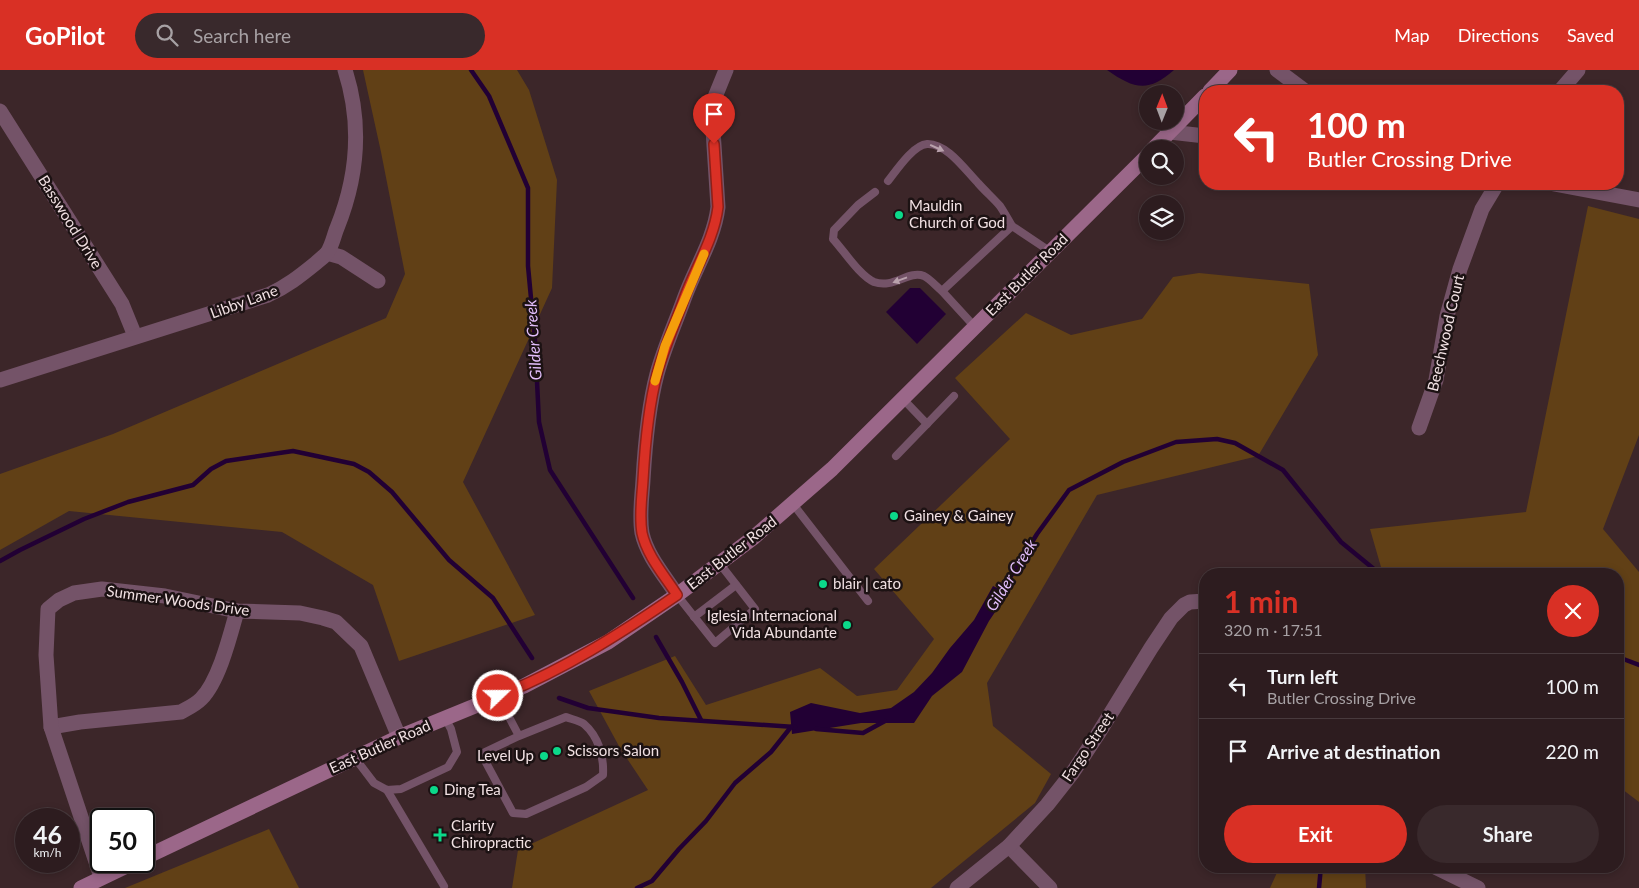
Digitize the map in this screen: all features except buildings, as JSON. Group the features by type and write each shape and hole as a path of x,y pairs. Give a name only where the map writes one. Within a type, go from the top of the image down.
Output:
{"main road":[{"path":"1216,85 1230,70"},
{"path":"1162,140 1199,102"},
{"name":"East Butler Road","path":"155,853 399,737 524,686 608,642 677,595 720,564 832,469 1139,164"},
{"path":"81,888 110,873"}],"street":[{"name":"Libby Lane","path":"0,380 268,295 294,281 327,253 344,212 355,162 354,106 345,70"},
{"path":"677,595 654,560 643,534 640,516 644,468 651,407 658,368 665,346 708,244 717,216 713,130 714,96 726,70"},
{"path":"1277,70 1297,85"},
{"path":"1565,85 1578,70"},
{"name":"Basswood Drive","path":"0,111 122,304 135,336"},
{"path":"1170,132 1199,135"},
{"name":"Beechwood Court","path":"1420,428 1436,380 1447,316 1460,269 1482,209 1493,190"},
{"path":"1586,190 1639,200"},
{"path":"327,253 340,257 378,281"},
{"name":"Summer Woods Drive","path":"101,877 52,727 46,655 47,625 48,609 59,600 74,593 102,589 165,596 236,611 300,613 336,622 361,646 399,737"},
{"name":"Fargo Street","path":"957,888 1009,846 1047,805 1073,772 1171,618 1184,605 1190,602 1199,601"},
{"path":"52,727 80,722 181,712 194,705 202,698 225,654 236,611"},
{"path":"1009,846 1050,888"},
{"path":"1447,873 1478,888"}],"lane":[{"path":"888,181 906,158 919,146 926,144 938,146 963,164 973,178 999,205 1012,226 1051,252"},
{"path":"875,192 858,205 834,230 833,239 860,271 873,281 886,285 912,275 922,275 942,291 975,327"},
{"path":"942,291 1012,226"},
{"path":"896,456 954,396"},
{"path":"903,399 927,424"},
{"path":"793,504 868,602"},
{"path":"677,595 715,643 755,609 720,564"},
{"path":"694,617 736,585"},
{"path":"498,696 519,736"},
{"path":"566,717 583,724 597,742 603,760 603,775 586,787 526,814 512,813 483,758 485,752 519,736 566,717"},
{"path":"387,790 401,789 448,767 457,752 451,729 445,718"},
{"path":"355,758 374,783 387,790 444,886"}],"shaded area":[{"path":"363,70 517,70 529,90 557,180 552,288 463,482 535,615 399,661 373,585 282,532 69,511 0,550 0,474 113,434 386,318 405,274"},
{"path":"1107,70 1174,70 1165,77 1148,85 1133,84"},
{"path":"1588,206 1639,219 1639,435 1603,529 1639,572 1639,802 1624,791 1624,568 1381,568 1370,529 1526,512"},
{"path":"1199,273 1309,284 1318,355 1258,456 1097,495 987,683 993,726 1051,774 1035,803 931,888 512,888 518,850 648,790 620,748 589,691 675,656 706,705 820,668 857,696 897,690 934,639 874,569 1010,439 955,378 1026,313 1071,335 1142,319 1173,277"},
{"path":"910,288 920,288 946,314 917,344 886,312"},
{"name":"Gilder Creek","path":"993,586 1008,593 989,621 962,672 932,696 914,723 861,723 792,734 790,712 811,703 860,713 891,708 914,692 932,673 974,620"},
{"path":"269,829 299,888 125,888"},
{"path":"1277,873 1365,873 1366,888 1270,888"}],"waterway":[{"name":"Gilder Creek","path":"471,70 489,96 528,188 528,266 535,341 539,422 550,470 633,598"},
{"name":"Gilder Creek","path":"999,595 1037,534 1069,490 1123,462 1176,442 1217,439 1235,443 1283,470 1341,542 1373,568"},
{"path":"0,561 84,519 128,502 193,485 211,469 226,461 293,451 354,464 369,472 392,492 449,560 493,598 532,658"},
{"name":"Gilder Creek","path":"656,637 701,720"},
{"name":"Gilder Creek","path":"1624,659 1639,665"},
{"path":"559,698 588,708 659,718 795,727"},
{"name":"Gilder Creek","path":"816,729 863,733 885,721"},
{"path":"637,888 652,881 706,821 735,783 771,752 791,727"},
{"path":"1319,888 1320,873"}],"slow traffic":[{"path":"655,381 665,346 704,254"}],"place":[{"name":"Mauldin Church of God","path":"899,215"},
{"name":"Gainey & Gainey","path":"894,516"},
{"name":"blair | cato","path":"823,584"},
{"name":"Iglesia Internacional Vida Abundante","path":"847,625"},
{"name":"Scissors Salon","path":"557,751"},
{"name":"Level Up","path":"544,756"},
{"name":"Ding Tea","path":"434,790"},
{"name":"Clarity Chiropractic","path":"440,835"}],"route":[{"path":"498,696 524,686 608,642 677,595 649,552 640,516 656,376 665,346 708,244 717,216 714,144"}]}
